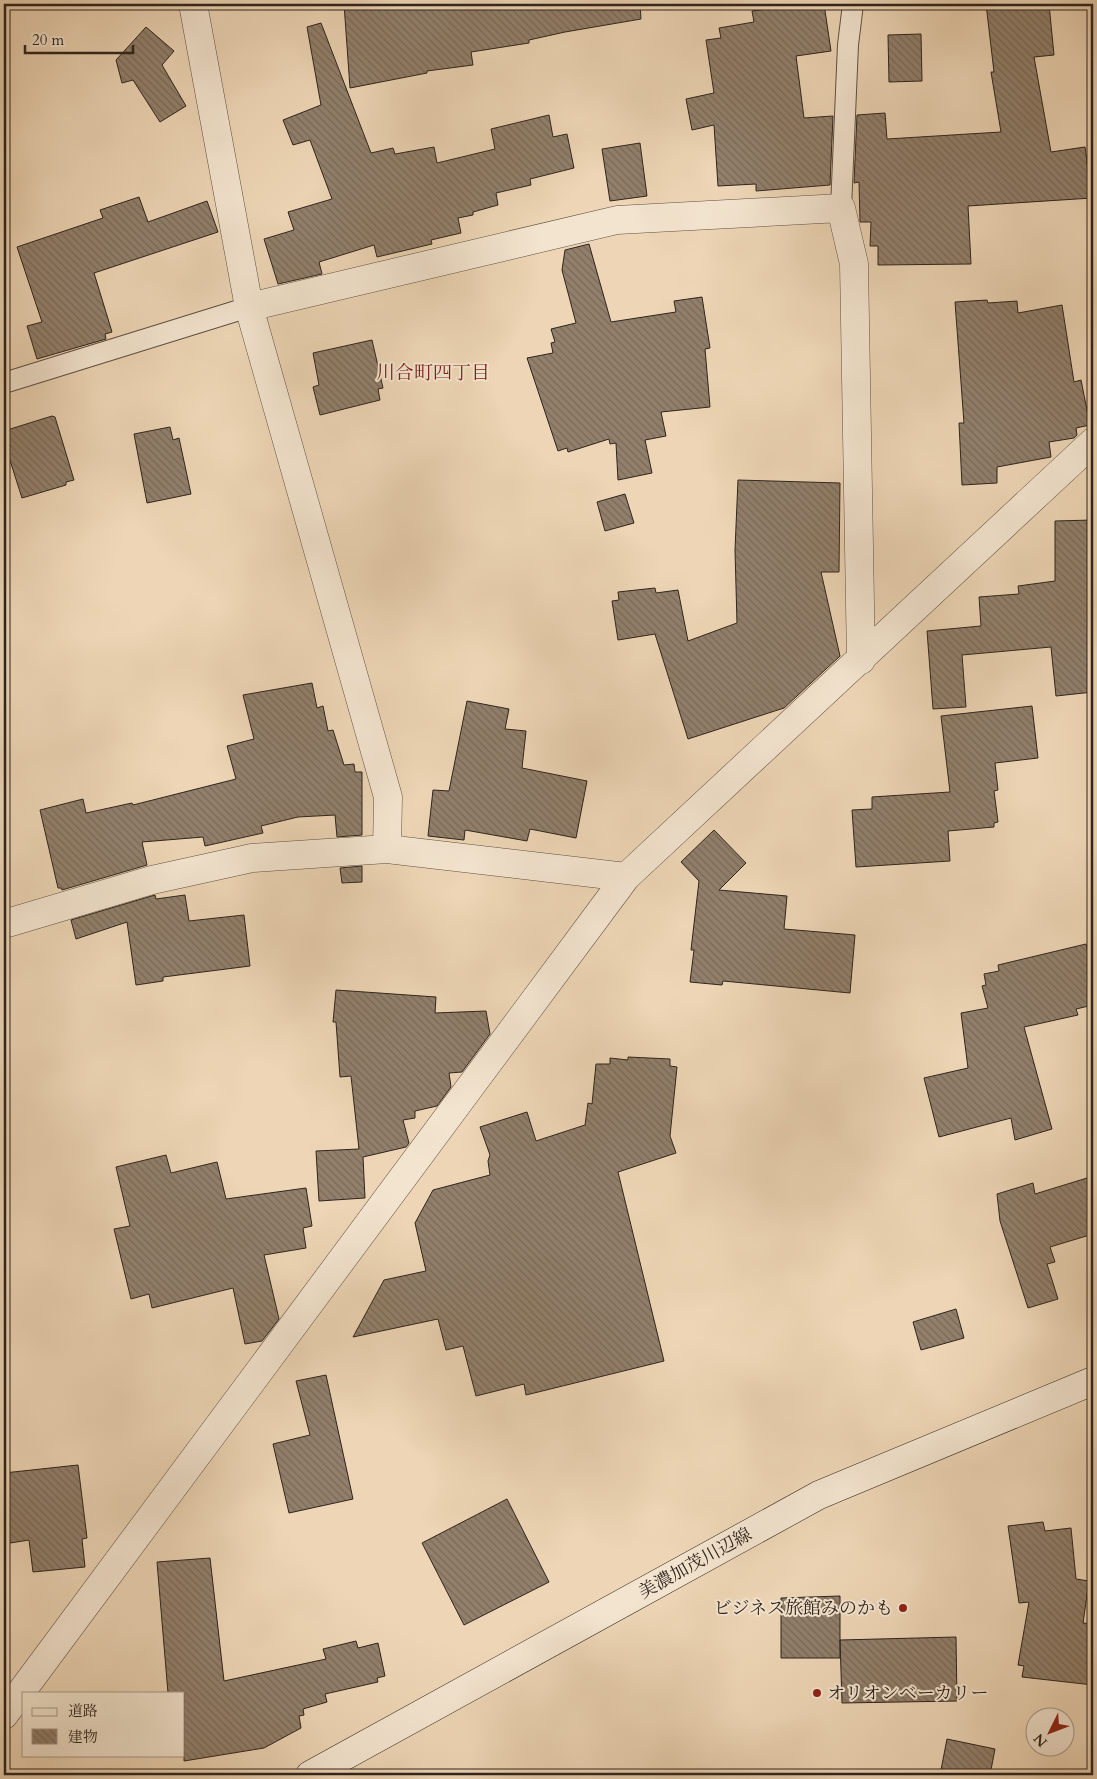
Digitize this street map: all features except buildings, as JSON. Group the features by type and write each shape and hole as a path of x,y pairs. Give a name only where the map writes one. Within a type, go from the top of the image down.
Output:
{"street":[{"path":"193,4 250,307 388,797 387,849"},
{"path":"250,307 618,220 841,208 854,264 861,660"},
{"path":"4,1715 626,877 1093,442"},
{"path":"4,924 152,880 252,858 387,849 626,877"},
{"name":"美濃加茂川辺線","path":"310,1775 818,1495 1093,1381"}],"lane":[{"path":"841,208 848,45 853,4"},
{"path":"4,383 250,307"}],"place":[{"name":"ビジネス旅館みのかも","path":"903,1608"},
{"name":"オリオンベーカリー","path":"817,1693"}],"district":[{"name":"川合町四丁目","path":"433,372"}]}
